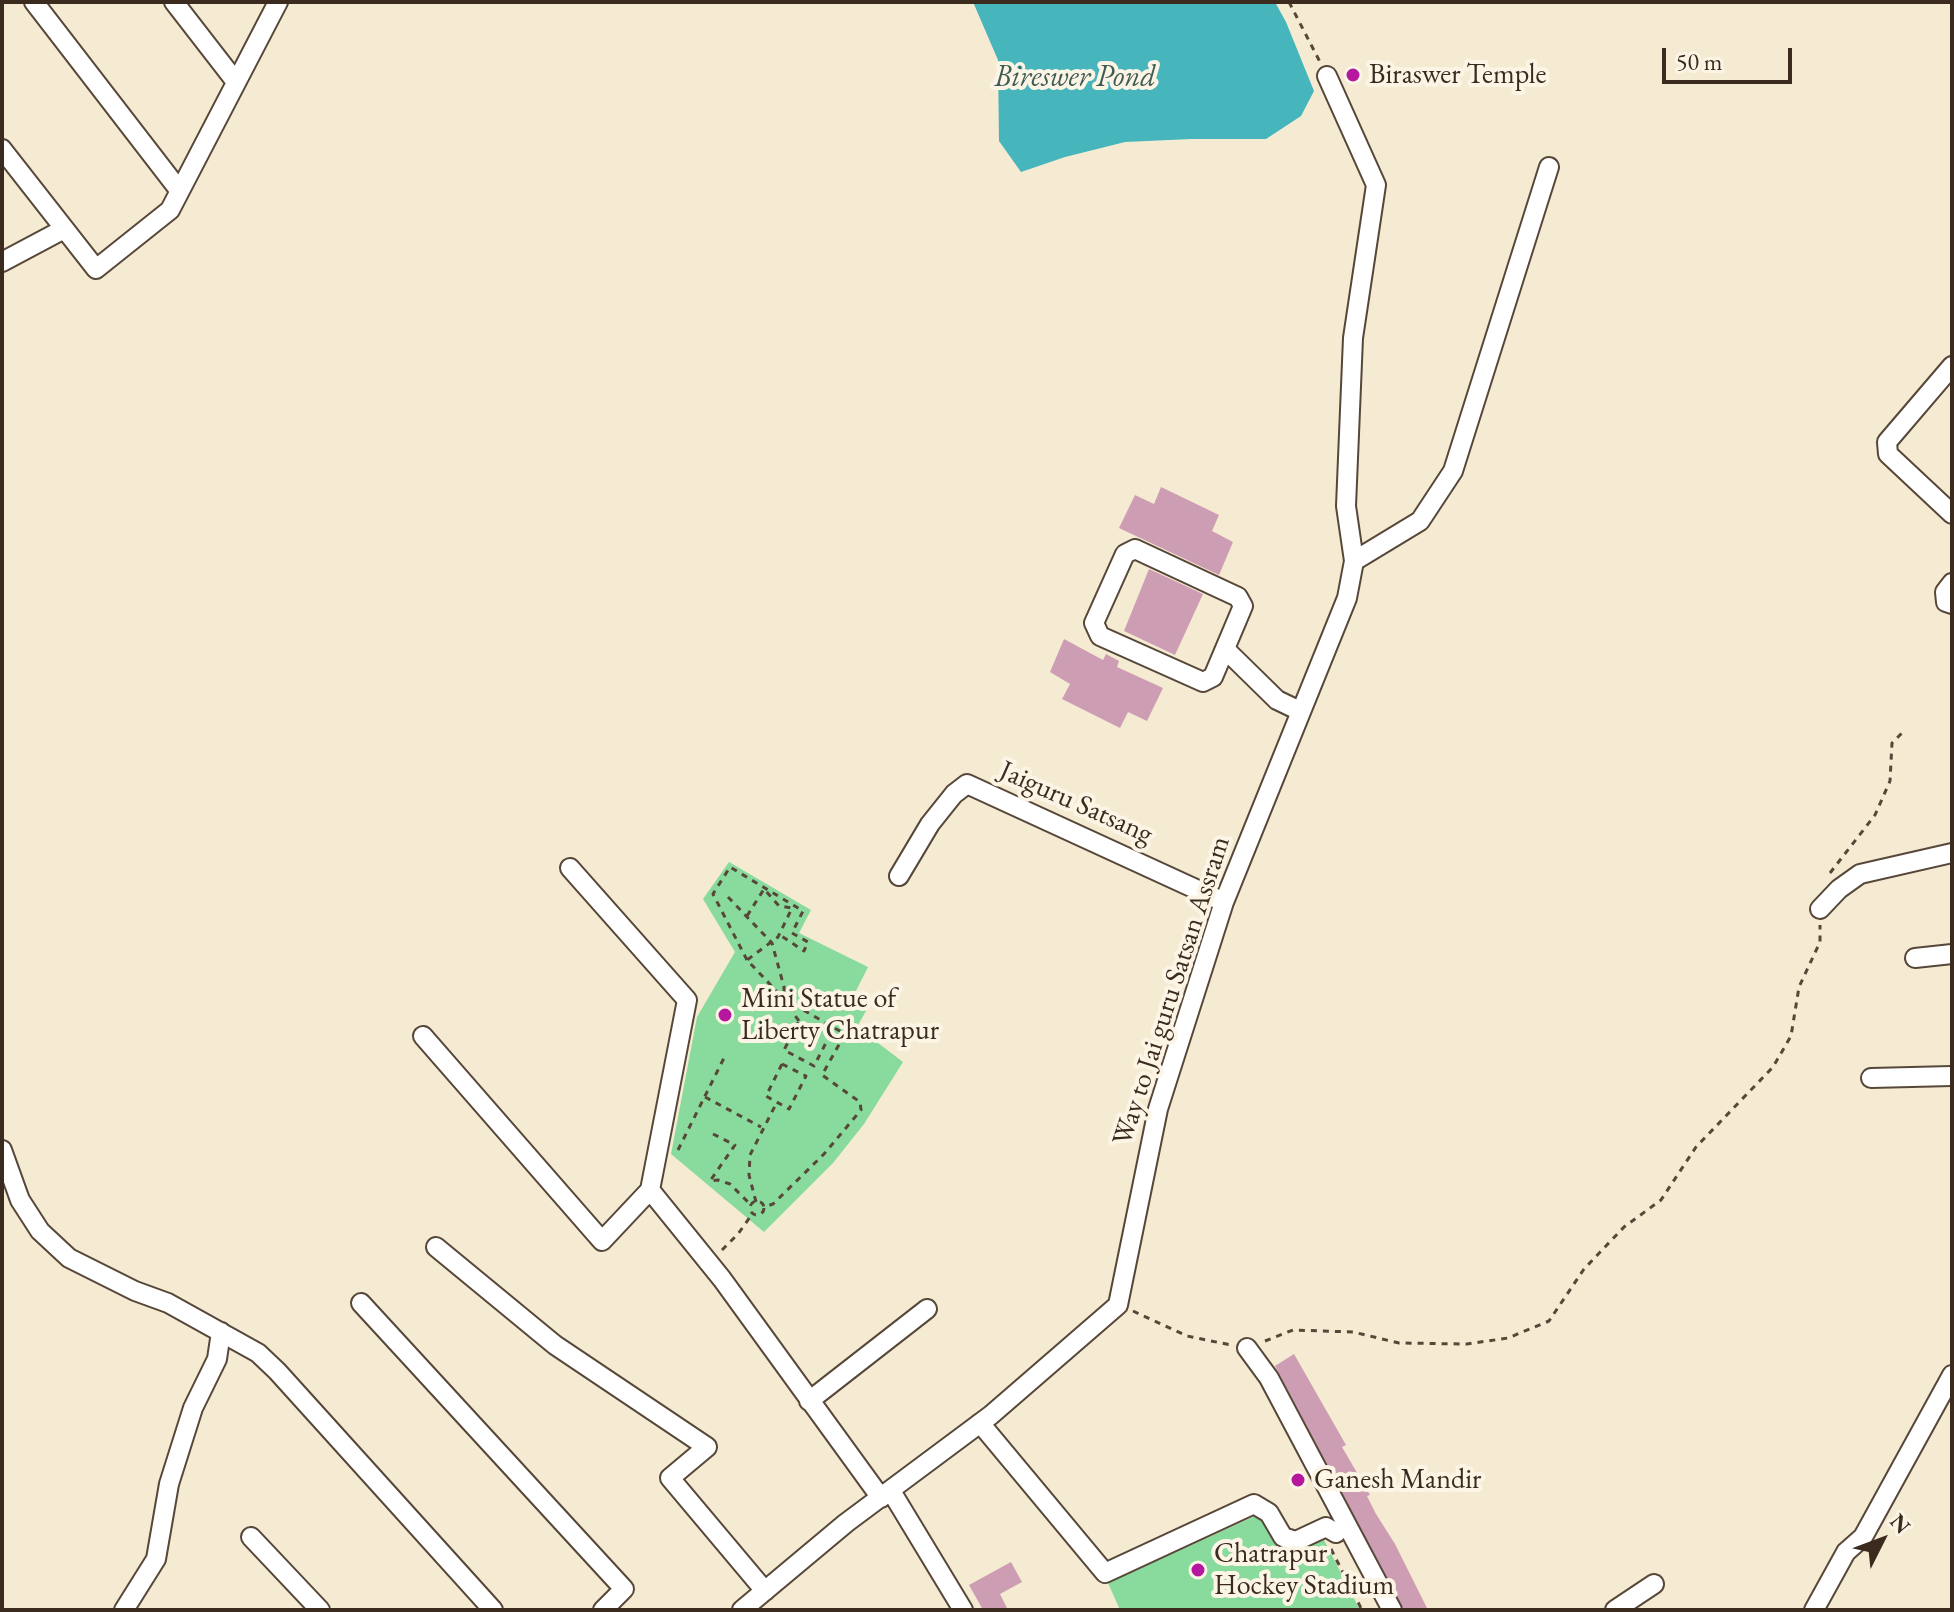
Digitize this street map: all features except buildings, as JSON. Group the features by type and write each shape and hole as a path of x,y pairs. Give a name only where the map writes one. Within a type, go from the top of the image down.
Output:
{"street":[{"path":"34,2 179,190"},
{"path":"174,2 236,82"},
{"path":"2,149 96,269 170,210 278,2"},
{"name":"Way to Jai guru Satsan Assram","path":"1118,1305 1158,1109 1224,902 1347,598 1354,561 1346,506 1353,338 1376,185 1327,76"},
{"path":"1354,561 1420,521 1453,471 1549,167"},
{"path":"2,262 64,229"},
{"path":"1952,366 1887,442 1888,454 1952,514"},
{"path":"1135,549 1238,597 1243,606 1225,649 1213,677 1203,682 1100,636 1094,623 1125,554 1135,549"},
{"path":"1952,583 1945,592 1946,602 1952,604"},
{"path":"1225,649 1277,700 1300,711"},
{"name":"Jaiguru Satsang","path":"899,876 930,824 954,794 967,784 1224,902"},
{"path":"1820,909 1839,889 1860,874 1952,853"},
{"path":"423,1036 602,1241 650,1190 687,1000 570,868"},
{"path":"1915,958 1952,954"},
{"path":"1871,1078 1952,1076"},
{"path":"2,1150 20,1200 40,1231 69,1258 135,1291 168,1303 258,1353 493,1610"},
{"path":"650,1190 709,1262 809,1401 886,1495 963,1610"},
{"path":"436,1247 555,1345 707,1447 670,1478 765,1591"},
{"path":"361,1303 624,1589 603,1610"},
{"path":"742,1610 846,1523 980,1423 1118,1305"},
{"path":"809,1401 927,1309"},
{"path":"124,1610 156,1559 169,1484 193,1408 217,1359 221,1332"},
{"path":"1247,1348 1269,1378 1392,1610"},
{"path":"1814,1610 1846,1552 1863,1537 1952,1375"},
{"path":"980,1423 1105,1573 1254,1504 1269,1513 1283,1537 1296,1541 1329,1531"},
{"path":"251,1537 320,1610"},
{"path":"1615,1610 1654,1584"}],"path":[{"path":"1289,2 1327,76"},
{"path":"1830,874 1875,815 1890,781 1892,743 1903,732"},
{"path":"753,1213 760,1215 764,1207 773,1204 824,1154 861,1110 860,1102 822,1075 845,1034 784,999 747,960 713,894 730,867 803,911 792,933 808,942 804,951 780,935"},
{"path":"747,916 764,889 779,906 792,908 780,935 747,960"},
{"path":"728,897 772,943 784,987 784,999"},
{"path":"1118,1305 1187,1336 1247,1348 1293,1330 1353,1332 1399,1343 1467,1344 1508,1338 1549,1321 1584,1269 1624,1227 1661,1200 1696,1147 1773,1067 1791,1036 1799,987 1820,942 1820,909"},
{"path":"794,1005 793,1013 799,1021 829,1037 814,1066 784,1050 799,1021"},
{"path":"678,1150 726,1054"},
{"path":"793,1070 799,1058"},
{"path":"782,1064 806,1076 789,1109 777,1102 766,1096 782,1064"},
{"path":"705,1097 762,1127"},
{"path":"709,1262 738,1234 753,1213 749,1162 762,1127 777,1102"},
{"path":"713,1134 735,1145 710,1181 730,1184 754,1203 761,1202 764,1207"},
{"path":"1329,1531 1362,1610"}],"green space":[{"path":"729,862 811,910 799,933 868,967 855,993 871,1002 857,1027 903,1062 864,1124 833,1163 764,1232 671,1154 697,1017 735,952 703,899"},
{"path":"1264,1512 1285,1557 1323,1538 1360,1610 1120,1610 1108,1583"}],"water":[{"name":"Bireswer Pond","path":"973,2 1275,2 1314,91 1301,116 1266,139 1125,142 1021,172 999,141 998,60"}],"place":[{"name":"Biraswer Temple","path":"1353,75"},
{"name":"Mini Statue of Liberty Chatrapur","path":"725,1015"},
{"name":"Ganesh Mandir","path":"1298,1480"},
{"name":"Chatrapur Hockey Stadium","path":"1198,1570"}]}
